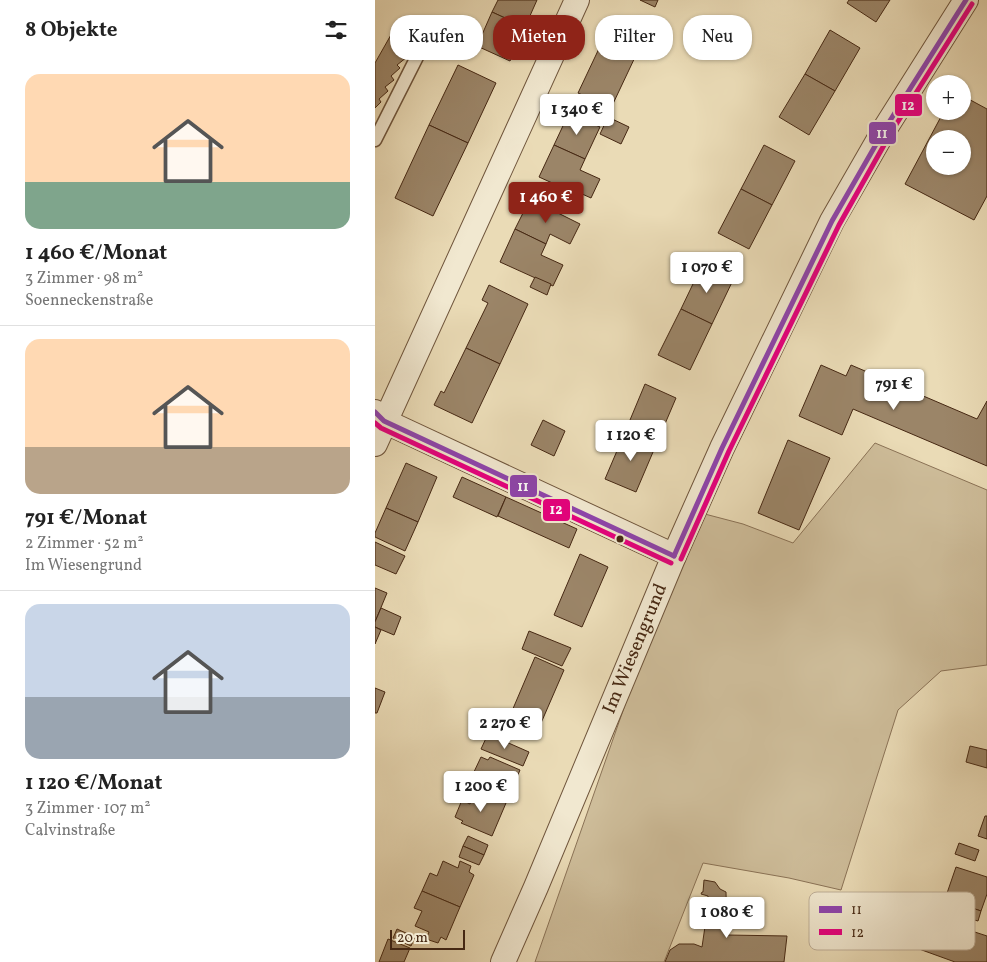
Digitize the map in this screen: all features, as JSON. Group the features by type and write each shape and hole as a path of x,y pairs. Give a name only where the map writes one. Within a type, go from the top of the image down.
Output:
{"street":[{"path":"375,444 380,416 577,0"},
{"name":"Im Wiesengrund","path":"503,962 674,556 722,448 832,221 886,127 966,0"},
{"path":"380,416 674,556"}],"lane":[{"path":"375,140 415,60"}],"shaded area":[{"path":"875,443 987,490 987,665 941,671 898,710 841,890 789,878 703,863 664,962 535,962 660,605 701,513 743,524 793,543"}],"building":[{"path":"498,0 537,0 530,15 499,15 492,12"},
{"path":"640,0 658,0 655,7"},
{"path":"849,0 890,0 876,22 847,3"},
{"path":"492,12 498,15 493,15 493,53 483,49 483,32"},
{"path":"830,30 860,48 835,91 805,74"},
{"path":"390,37 390,60 403,60 397,65 400,68 391,76 394,80 385,87 388,91 379,99 381,102 375,108 375,63"},
{"path":"595,57 595,60 634,60 611,108 578,93"},
{"path":"458,65 496,83 468,143 429,125"},
{"path":"805,74 835,91 809,135 779,117"},
{"path":"971,100 987,109 987,196 974,220 905,184 926,145 926,175 971,175 971,130 934,130 939,120 971,120"},
{"path":"569,113 600,127 585,159 554,145"},
{"path":"608,117 629,127 621,144 600,134"},
{"path":"429,125 468,143 433,216 395,198"},
{"path":"554,145 585,159 580,170 600,179 591,198 539,177"},
{"path":"764,145 795,161 772,205 741,189"},
{"path":"741,189 772,205 749,249 718,233"},
{"path":"530,199 580,224 570,244 550,234 546,244 515,229"},
{"path":"515,229 546,244 541,255 563,265 553,286 500,262"},
{"path":"703,263 734,278 712,324 681,309"},
{"path":"535,277 551,284 547,295 530,287"},
{"path":"489,285 528,304 500,364 466,348 488,303 482,300"},
{"path":"681,309 712,324 690,370 658,355"},
{"path":"466,348 500,364 472,423 434,405 441,391 444,393"},
{"path":"821,365 846,376 851,365 977,419 987,401 987,466 853,409 842,435 799,416"},
{"path":"645,384 676,398 656,445 625,432"},
{"path":"543,420 565,431 554,456 531,445"},
{"path":"625,432 656,445 636,492 605,479"},
{"path":"788,440 830,458 799,530 758,513"},
{"path":"406,463 437,477 418,522 386,508"},
{"path":"462,477 506,497 497,517 453,497"},
{"path":"506,497 577,529 569,548 498,516"},
{"path":"386,508 418,522 405,551 375,537"},
{"path":"375,542 405,556 396,574 375,565"},
{"path":"580,554 608,567 582,627 554,615"},
{"path":"375,588 387,593 375,622"},
{"path":"381,608 401,617 394,635 375,627 375,622"},
{"path":"375,627 381,630 375,644"},
{"path":"529,631 571,648 562,666 522,649"},
{"path":"535,657 564,670 538,730 509,718"},
{"path":"375,688 385,692 377,713 375,713"},
{"path":"488,734 529,752 523,766 481,749"},
{"path":"970,746 987,750 987,768 966,762"},
{"path":"481,757 488,760 490,757 520,770 506,803 475,790 481,777 473,774"},
{"path":"475,790 506,803 492,836 461,823 463,821 455,817 462,800 470,804"},
{"path":"985,816 987,816 987,839 978,836"},
{"path":"468,836 488,845 484,855 463,846"},
{"path":"959,843 979,850 975,861 955,854"},
{"path":"463,846 484,855 479,865 459,857"},
{"path":"443,861 458,868 460,861 471,866 469,872 474,875 460,907 422,891 430,873 437,876"},
{"path":"956,867 987,877 987,894 981,911 975,909 975,892 947,892"},
{"path":"704,880 715,882 720,889 726,892 727,935 787,936 784,962 665,962 670,950 679,944 694,944 702,947 708,906 708,896 701,894 703,892"},
{"path":"422,891 460,907 446,940 441,937 438,943 426,939 429,932 415,926 422,911 414,908"},
{"path":"975,909 981,911 978,921 975,920"},
{"path":"397,929 415,937 411,946 393,938"},
{"path":"975,932 987,936 987,962 955,962 922,950 975,950"},
{"path":"388,939 410,948 404,962 379,962"}],"transit line":[{"name":"11","path":"674,556 722,448 832,221 886,127 966,0"},
{"name":"12","path":"681,559 729,451 839,225 892,131 972,4"},
{"name":"11","path":"375,412 384,421 674,556"},
{"name":"12","path":"375,423 381,428 671,563"}]}
